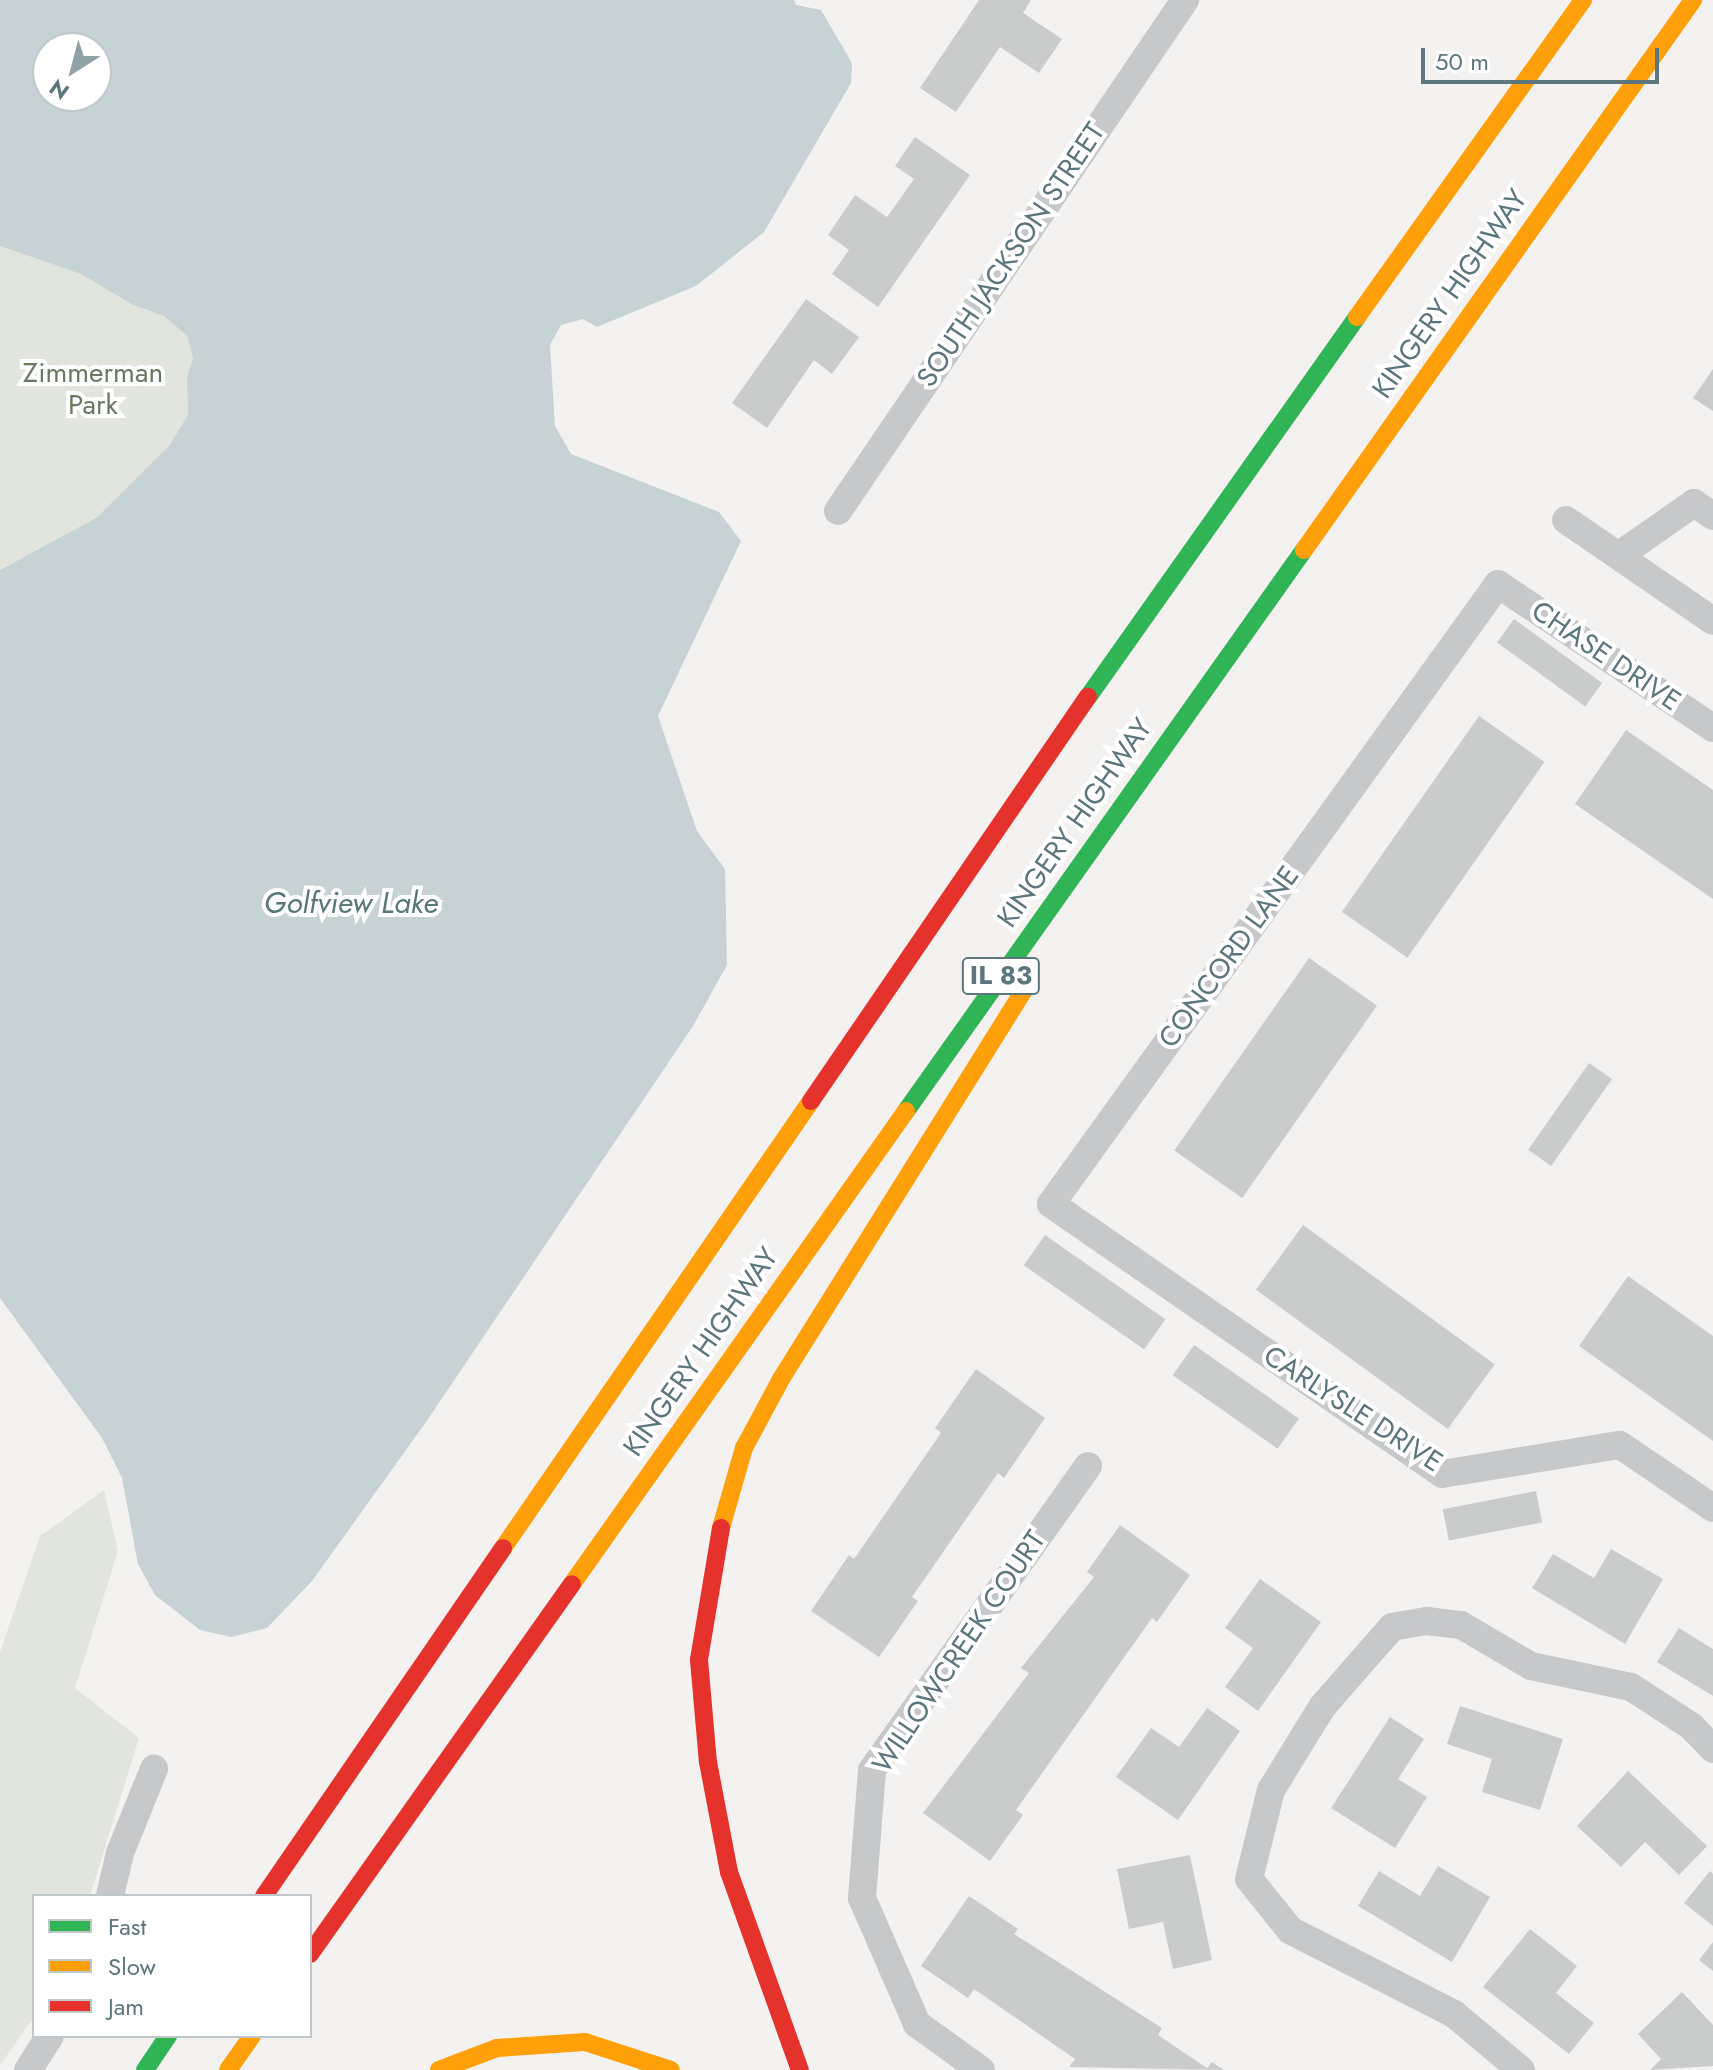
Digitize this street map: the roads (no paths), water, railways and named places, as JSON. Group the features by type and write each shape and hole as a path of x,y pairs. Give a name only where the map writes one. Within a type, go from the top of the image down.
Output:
{"highway":[{"name":"KINGERY HIGHWAY","path":"265,1894 1150,607 1583,0"},
{"name":"KINGERY HIGHWAY","path":"312,1951 1693,0"},
{"path":"1065,922 1226,657"},
{"path":"800,2070 729,1872 708,1762 699,1660 716,1546 744,1448 781,1379 1041,962"},
{"path":"145,2070 167,2038"},
{"path":"228,2070 251,2038"},
{"path":"439,2070 497,2048 585,2042 671,2070"}],"street":[{"name":"SOUTH JACKSON STREET","path":"838,511 1185,0"},
{"path":"1621,554 1694,503 1713,516"},
{"path":"1566,520 1621,554 1713,621"},
{"name":"CHASE DRIVE","path":"1498,584 1713,728"},
{"name":"CONCORD LANE","path":"1180,1293 1051,1204 1498,584"},
{"name":"CARLYSLE DRIVE","path":"1180,1293 1442,1474 1620,1445 1713,1508"},
{"name":"WILLOWCREEK COURT","path":"981,2070 917,2024 862,1898 872,1770 1088,1466"},
{"path":"1521,2070 1454,2014 1290,1930 1249,1879 1271,1790 1322,1707 1392,1627 1427,1621 1461,1625 1531,1666 1631,1687 1691,1726 1713,1749"},
{"path":"110,1894 120,1853 154,1769"},
{"path":"28,2070 49,2038"}],"water":[{"name":"Golfview Lake","path":"0,0 794,0 796,5 821,10 852,63 851,83 764,232 696,286 597,327 583,319 561,325 550,345 555,426 571,454 719,512 741,541 658,716 697,831 725,869 727,965 693,1026 426,1422 312,1581 267,1628 231,1637 200,1630 155,1595 138,1564 122,1478 102,1438 0,1298 0,570 96,518 169,446 188,415 187,377 193,358 187,336 164,316 133,305 81,274 0,246"}],"park label":[{"name":"Zimmerman Park","path":"93,389"}]}
